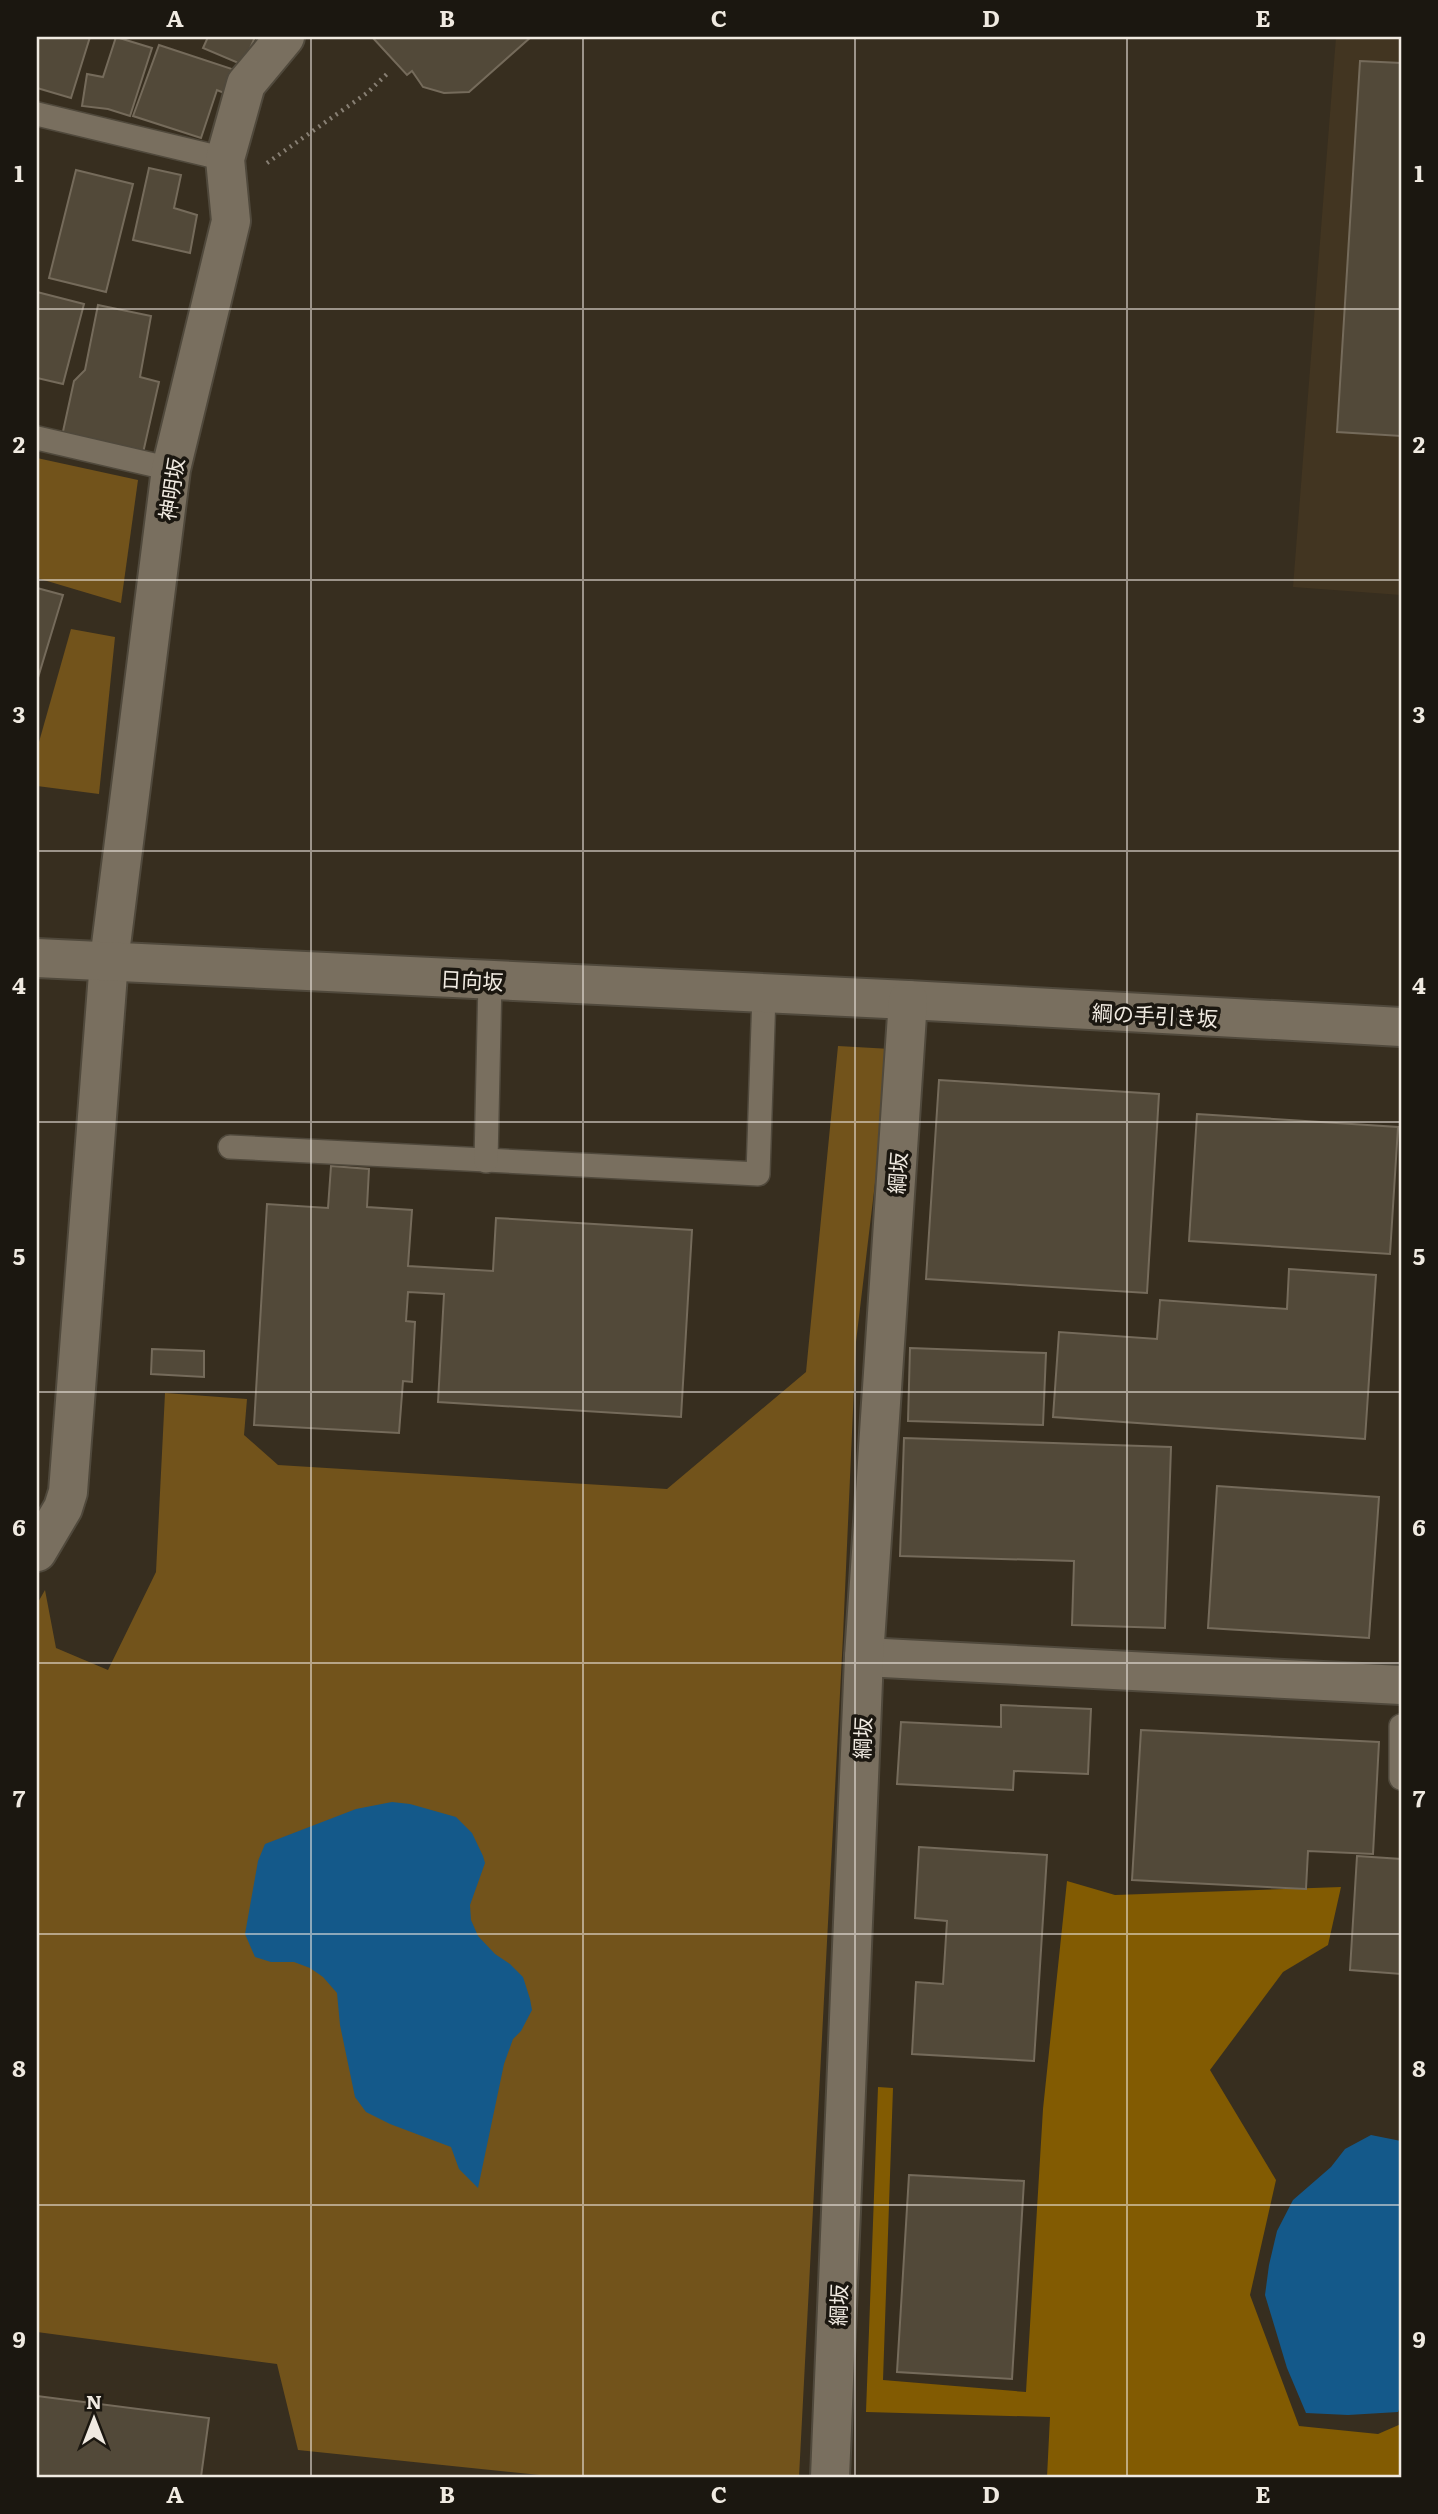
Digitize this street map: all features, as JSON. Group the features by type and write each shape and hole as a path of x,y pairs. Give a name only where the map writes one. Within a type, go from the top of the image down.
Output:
{"street":[{"name":"神明坂","path":"37,1552 63,1508 68,1492 109,961 171,470 230,221 225,159 246,84 285,37"},
{"name":"日向坂","path":"37,958 908,1000"},
{"name":"綱の手引き坂","path":"908,1000 1401,1027"},
{"name":"綱坂","path":"830,2477 864,1657 908,1000"},
{"path":"864,1657 1401,1685"}],"lane":[{"path":"37,114 225,159"},
{"path":"37,438 171,470"},
{"path":"486,1160 490,980"},
{"path":"230,1147 758,1174 764,994"},
{"path":"1401,1726 1401,1779"}],"path":[{"path":"274,159 366,93 388,73"}],"shaded area":[{"path":"1336,37 1401,38 1401,595 1293,587"},
{"path":"37,458 138,480 121,603 37,578"},
{"path":"71,629 115,637 99,794 37,786 37,749"},
{"path":"838,1046 891,1049 856,1342 799,2477 559,2477 298,2450 277,2364 37,2332 37,1604 45,1590 56,1648 108,1670 156,1572 165,1393 247,1399 244,1435 278,1465 667,1489 806,1372"},
{"path":"1067,1881 1115,1895 1341,1887 1328,1945 1283,1972 1210,2070 1276,2180 1250,2295 1299,2426 1378,2434 1401,2424 1401,2477 1047,2477 1050,2417 866,2412 878,2087 893,2088 883,2380 1026,2392 1043,2109"}],"water":[{"path":"392,1802 410,1804 456,1817 472,1833 485,1863 470,1905 471,1920 478,1936 523,1977 530,1999 532,2010 521,2031 513,2039 504,2064 478,2188 459,2169 451,2147 366,2112 355,2097 340,2025 337,1993 323,1977 310,1968 294,1962 271,1962 255,1957 245,1934 258,1861 265,1844 356,1809"},
{"path":"1371,2135 1401,2141 1401,2405 1398,2412 1348,2415 1306,2413 1287,2368 1265,2295 1269,2265 1277,2231 1293,2200 1331,2167 1345,2149"}],"building":[{"path":"37,37 90,37 71,98 37,88"},
{"path":"116,37 152,48 130,116 108,109 82,106 87,74 103,77"},
{"path":"208,37 255,37 243,65 203,48"},
{"path":"372,37 531,37 469,92 444,93 423,87 412,71 407,75"},
{"path":"159,45 235,70 224,93 217,90 201,138 133,116"},
{"path":"1360,61 1401,63 1401,436 1337,432"},
{"path":"149,168 181,175 174,208 197,215 190,253 133,240"},
{"path":"76,170 133,184 106,292 49,278"},
{"path":"37,292 84,304 63,384 37,378"},
{"path":"98,305 151,316 140,377 159,382 143,453 62,436 74,381 85,370"},
{"path":"37,588 63,595 37,681"},
{"path":"939,1080 1159,1094 1147,1293 926,1279"},
{"path":"1197,1114 1398,1127 1390,1254 1189,1241"},
{"path":"331,1166 369,1169 367,1207 412,1210 408,1266 493,1271 496,1218 692,1230 681,1417 438,1402 444,1294 408,1292 406,1321 415,1322 412,1382 403,1381 399,1433 254,1425 267,1204 328,1208"},
{"path":"1289,1269 1376,1275 1365,1439 1053,1417 1059,1332 1157,1339 1160,1300 1287,1309"},
{"path":"910,1348 1046,1353 1043,1425 908,1421"},
{"path":"152,1349 204,1351 204,1377 151,1374"},
{"path":"904,1438 1171,1447 1165,1628 1072,1625 1074,1561 900,1556"},
{"path":"1217,1486 1379,1497 1369,1638 1208,1628"},
{"path":"1001,1705 1091,1709 1088,1774 1014,1771 1013,1790 897,1784 901,1722 1001,1727"},
{"path":"1141,1730 1379,1742 1373,1854 1308,1851 1306,1889 1132,1880"},
{"path":"919,1847 1047,1855 1034,2061 912,2054 916,1982 943,1984 947,1921 915,1918"},
{"path":"1357,1856 1401,1859 1401,1974 1350,1970"},
{"path":"909,2175 1024,2181 1012,2379 897,2372"},
{"path":"37,2396 209,2418 201,2477 37,2477"}]}
